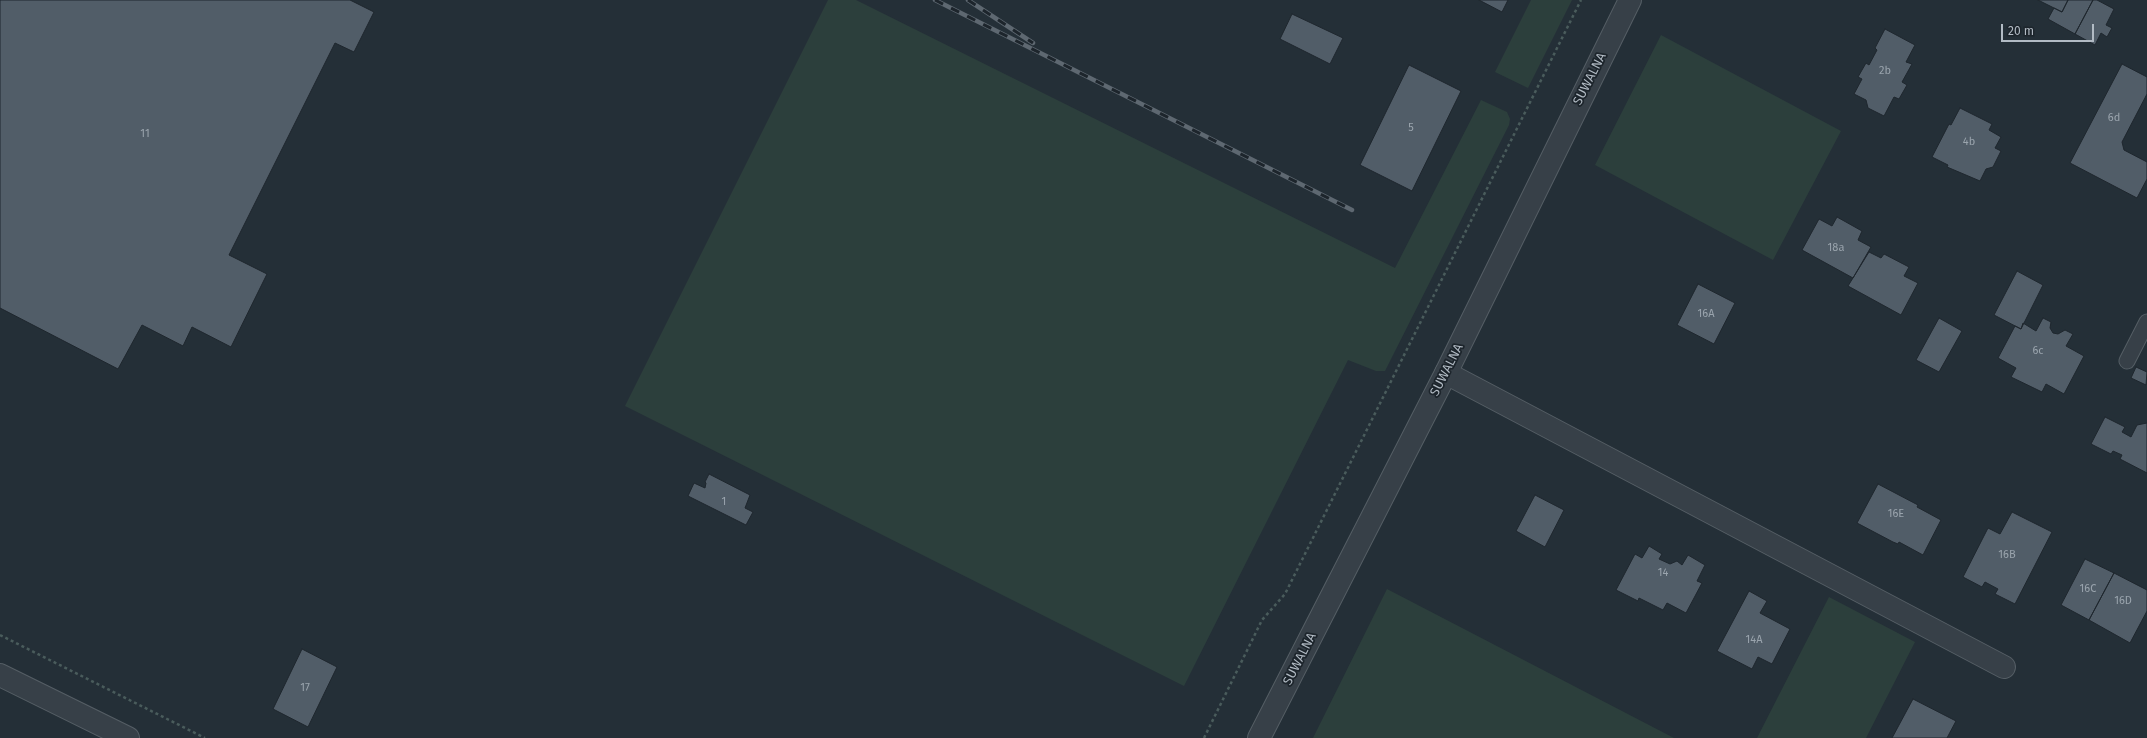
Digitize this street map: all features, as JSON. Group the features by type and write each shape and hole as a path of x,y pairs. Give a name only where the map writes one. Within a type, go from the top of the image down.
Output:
{"street":[{"name":"SUWALNA","path":"1260,738 1446,373 1630,0"},
{"path":"1446,373 2004,667"},
{"path":"0,675 128,738"}],"lane":[{"path":"2127,361 2147,322"}],"path":[{"path":"1204,738 1262,620 1285,594 1581,0"},
{"path":"0,635 205,738"}],"green space":[{"path":"828,0 856,0 1395,268 1481,100 1507,112 1510,119 1509,125 1385,371 1376,371 1348,360 1184,686 625,406"},
{"path":"1531,0 1572,0 1528,88 1495,72"},
{"path":"1661,35 1841,131 1773,260 1595,165"},
{"path":"1387,589 1674,738 1313,738"},
{"path":"1829,597 1915,642 1866,738 1757,738"}],"building":[{"path":"0,0 350,0 374,12 354,52 335,43 229,255 267,274 231,347 192,327 183,346 142,325 118,369 0,308"},
{"path":"1479,0 1508,0 1502,12"},
{"path":"2038,0 2068,0 2062,12"},
{"path":"2068,0 2093,0 2075,34 2048,19 2054,8 2062,12"},
{"path":"2093,0 2097,0 2114,9 2106,25 2112,28 2107,37 2101,33 2095,45 2075,34"},
{"path":"1292,14 1343,38 1330,64 1280,39"},
{"path":"1885,29 1915,45 1906,62 1912,64 1902,82 1907,85 1899,99 1894,97 1884,116 1868,108 1866,100 1854,94 1862,79 1858,77 1866,63 1869,65 1877,50 1875,48"},
{"path":"2122,64 2147,77 2147,94 2122,142 2124,150 2147,162 2147,179 2137,198 2070,163"},
{"path":"1409,65 1461,91 1412,191 1360,165"},
{"path":"1960,108 1992,124 1989,130 2001,137 1995,148 2001,151 1993,167 1986,169 1980,181 1947,167 1948,165 1932,157 1949,124 1951,125"},
{"path":"1837,217 1862,231 1858,240 1871,247 1853,278 1802,250 1819,219 1832,226"},
{"path":"1869,252 1881,258 1884,254 1909,267 1904,276 1918,283 1901,315 1848,286"},
{"path":"2017,271 2043,285 2021,329 1994,315"},
{"path":"1698,284 1735,303 1714,344 1677,325"},
{"path":"1939,318 1962,331 1939,372 1916,360"},
{"path":"2043,318 2051,322 2050,328 2053,333 2058,334 2065,330 2073,334 2066,346 2084,356 2064,394 2046,384 2042,392 2011,377 2016,368 1998,358 2015,326 2021,329 2023,323 2036,331"},
{"path":"2136,367 2147,372 2146,385 2131,378"},
{"path":"2105,417 2125,427 2122,432 2131,437 2137,425 2147,423 2147,473 2120,459 2122,455 2113,451 2111,454 2091,444"},
{"path":"709,474 750,495 745,508 753,512 746,525 688,496 694,483 705,488 705,482"},
{"path":"1878,484 1918,505 1917,507 1941,520 1923,555 1899,542 1898,544 1893,542 1857,523"},
{"path":"1535,495 1564,510 1545,547 1516,531"},
{"path":"2012,512 2052,532 2015,604 1995,594 1998,589 1985,582 1982,587 1963,577 1988,528 2000,534"},
{"path":"1649,546 1662,554 1659,559 1670,564 1677,561 1682,565 1688,555 1705,565 1697,581 1702,583 1686,613 1667,603 1663,610 1639,598 1638,601 1616,590 1635,554 1642,558"},
{"path":"2085,559 2114,573 2089,620 2061,605"},
{"path":"2114,573 2147,590 2147,611 2130,643 2089,620"},
{"path":"1749,591 1767,601 1760,613 1790,629 1772,664 1758,657 1752,669 1717,651"},
{"path":"302,649 337,667 308,727 273,709"},
{"path":"1913,699 1956,721 1947,738 1892,738"}],"railway":[{"path":"935,0 1352,210"},
{"path":"968,0 1033,43"}]}
